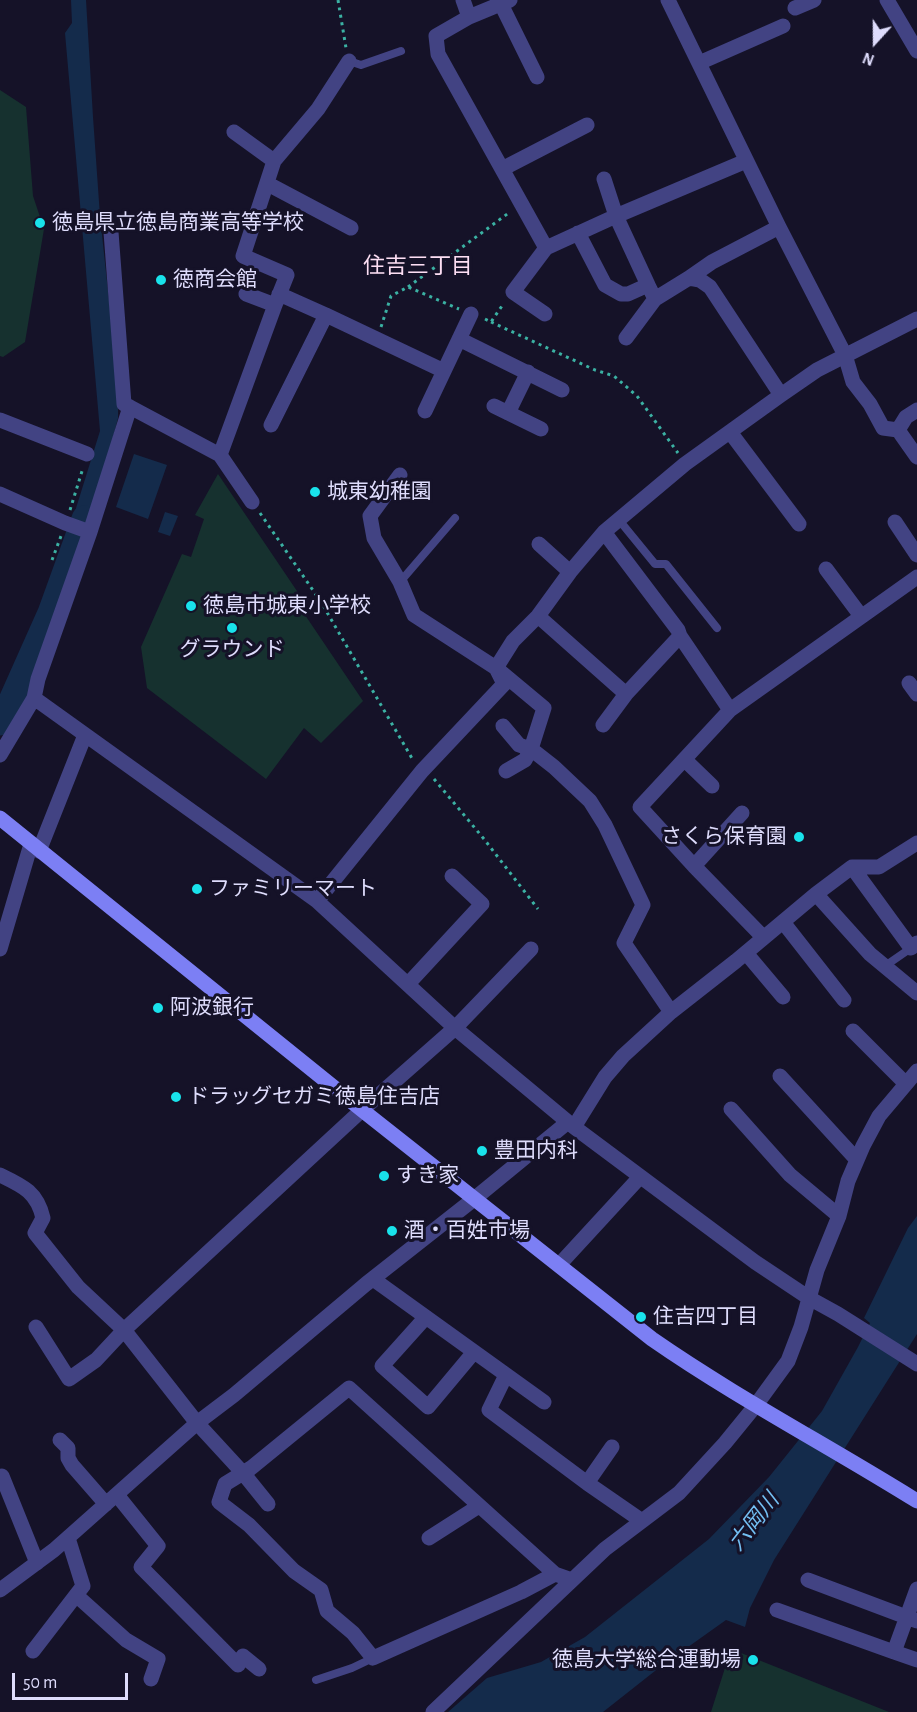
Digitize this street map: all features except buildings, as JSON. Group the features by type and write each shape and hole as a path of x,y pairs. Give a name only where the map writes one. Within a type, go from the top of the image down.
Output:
{"street":[{"path":"463,0 469,17"},
{"path":"668,0 778,227 845,356 853,382 870,404 883,429 898,430"},
{"path":"795,8 814,0"},
{"path":"887,0 917,51"},
{"path":"537,77 506,2 469,17 436,36 438,54 546,248"},
{"path":"699,63 783,26"},
{"path":"220,455 287,275 243,256 274,161 318,108 349,61"},
{"path":"502,170 587,125"},
{"path":"234,132 274,161"},
{"path":"545,314 513,292 546,248 746,161"},
{"path":"604,179 616,216 655,299"},
{"path":"268,184 351,228"},
{"path":"626,338 655,299 712,262 778,227"},
{"path":"111,232 124,404 220,455 252,502"},
{"path":"578,233 605,285 621,294 628,294 648,285"},
{"path":"689,278 700,280 710,287 781,395"},
{"path":"246,294 277,300 326,315 444,371"},
{"path":"425,411 471,314"},
{"path":"271,425 326,315"},
{"path":"496,668 513,641 538,616 570,572 604,532 686,464 817,370 917,319"},
{"path":"459,339 562,390"},
{"path":"508,413 528,372"},
{"path":"494,406 541,429"},
{"path":"0,755 34,698 38,679 130,407"},
{"path":"898,430 906,417 917,410"},
{"path":"0,420 87,454"},
{"path":"898,430 917,457"},
{"path":"730,432 798,524"},
{"path":"400,475 370,516 374,538 400,582 414,615 496,668 544,708 531,749 525,760 506,771"},
{"path":"0,494 69,525 88,531"},
{"path":"895,522 917,555"},
{"path":"604,532 678,630 730,710"},
{"path":"539,544 570,572"},
{"path":"826,569 861,616"},
{"path":"763,938 640,807 730,710 917,578"},
{"path":"538,616 626,694"},
{"path":"603,725 626,694 680,636"},
{"path":"317,901 423,769 504,684 496,668"},
{"path":"34,698 317,901 455,1028 571,1125 755,1262 912,1361"},
{"path":"503,726 519,745 531,749 554,767 590,801 643,905 624,943 671,1012"},
{"path":"0,949 35,847 85,735"},
{"path":"685,760 712,786"},
{"path":"694,866 742,813"},
{"path":"0,818 362,1110 652,1339 693,1368 917,1501"},
{"path":"0,1590 68,1538 197,1423 234,1395 373,1278 571,1125 623,1056 671,1012 852,867 879,867 917,843"},
{"path":"852,867 914,946"},
{"path":"408,984 482,904 452,876"},
{"path":"816,894 870,954 917,993"},
{"path":"783,922 844,1000"},
{"path":"36,1327 69,1379 96,1360 124,1330 362,1110 455,1028 531,949"},
{"path":"746,953 783,997"},
{"path":"853,1031 906,1084"},
{"path":"432,1712 605,1549 679,1493 756,1405 788,1361 801,1327 817,1270 839,1216 848,1181 857,1160 879,1116 917,1071"},
{"path":"780,1076 857,1160"},
{"path":"731,1109 790,1175 839,1216"},
{"path":"0,1175 24,1186 40,1204 43,1218 35,1233 78,1287 124,1330 197,1423 268,1504"},
{"path":"558,1265 640,1177"},
{"path":"373,1278 544,1402"},
{"path":"426,1317 382,1366 428,1407 474,1352"},
{"path":"506,1375 489,1410 642,1521"},
{"path":"555,1574 521,1592 373,1658 353,1633 327,1611 321,1590 294,1571 249,1525 219,1502 225,1484 243,1473 349,1388 555,1574 572,1580"},
{"path":"60,1440 68,1448 68,1458 72,1465 111,1499 158,1546 141,1567 238,1665 243,1656 259,1669"},
{"path":"587,1483 612,1447"},
{"path":"0,1477 2,1476 37,1563"},
{"path":"429,1538 479,1506"},
{"path":"33,1651 83,1586 68,1538"},
{"path":"808,1580 912,1619"},
{"path":"894,1652 912,1619 917,1589"},
{"path":"76,1595 126,1640 158,1659 151,1679"},
{"path":"777,1610 917,1660"}],"lane":[{"path":"349,61 361,64 401,51"},
{"path":"400,582 456,518"},
{"path":"619,520 655,564 666,564 717,628"},
{"path":"885,966 914,946"},
{"path":"316,1680 373,1658"}],"path":[{"path":"338,0 349,61"},
{"path":"377,339 391,296 408,287 521,203"},
{"path":"408,287 595,370 614,376 637,396 686,464"},
{"path":"491,322 513,292"},
{"path":"252,502 321,603 413,760 484,839 538,909"}],"green space":[{"path":"0,90 26,107 33,196 44,229 25,342 3,357 0,356"},
{"name":"グラウンド","path":"218,474 301,597 301,609 363,701 321,743 304,728 266,779 147,688 141,647 182,554 191,557 204,519 195,515"},
{"path":"731,1649 889,1712 711,1712"}],"water":[{"path":"71,0 86,0 100,216 118,385 118,418 76,555 63,550 100,431 65,33 72,23"},
{"path":"134,454 167,465 148,519 116,507"},
{"path":"165,512 178,516 170,536 158,532"},
{"name":"六岡川","path":"917,1216 917,1334 774,1560 750,1608 745,1627 726,1620 660,1667 603,1712 448,1712 487,1678 541,1662 585,1637 709,1539 769,1477 822,1411 870,1323 864,1318 908,1228"}],"waterway":[{"path":"0,722 10,705 51,613 85,519"}],"place":[{"name":"徳島県立徳島商業高等学校","path":"40,223"},
{"name":"徳商会館","path":"161,280"},
{"name":"城東幼稚園","path":"315,492"},
{"name":"徳島市城東小学校","path":"191,606"},
{"name":"グラウンド","path":"232,628"},
{"name":"さくら保育園","path":"799,837"},
{"name":"ファミリーマート","path":"197,889"},
{"name":"阿波銀行","path":"158,1008"},
{"name":"ドラッグセガミ徳島住吉店","path":"176,1097"},
{"name":"豊田内科","path":"482,1151"},
{"name":"すき家","path":"384,1176"},
{"name":"酒・百姓市場","path":"392,1231"},
{"name":"住吉四丁目","path":"641,1317"},
{"name":"徳島大学総合運動場","path":"753,1660"}],"district":[{"name":"住吉三丁目","path":"418,266"}]}
